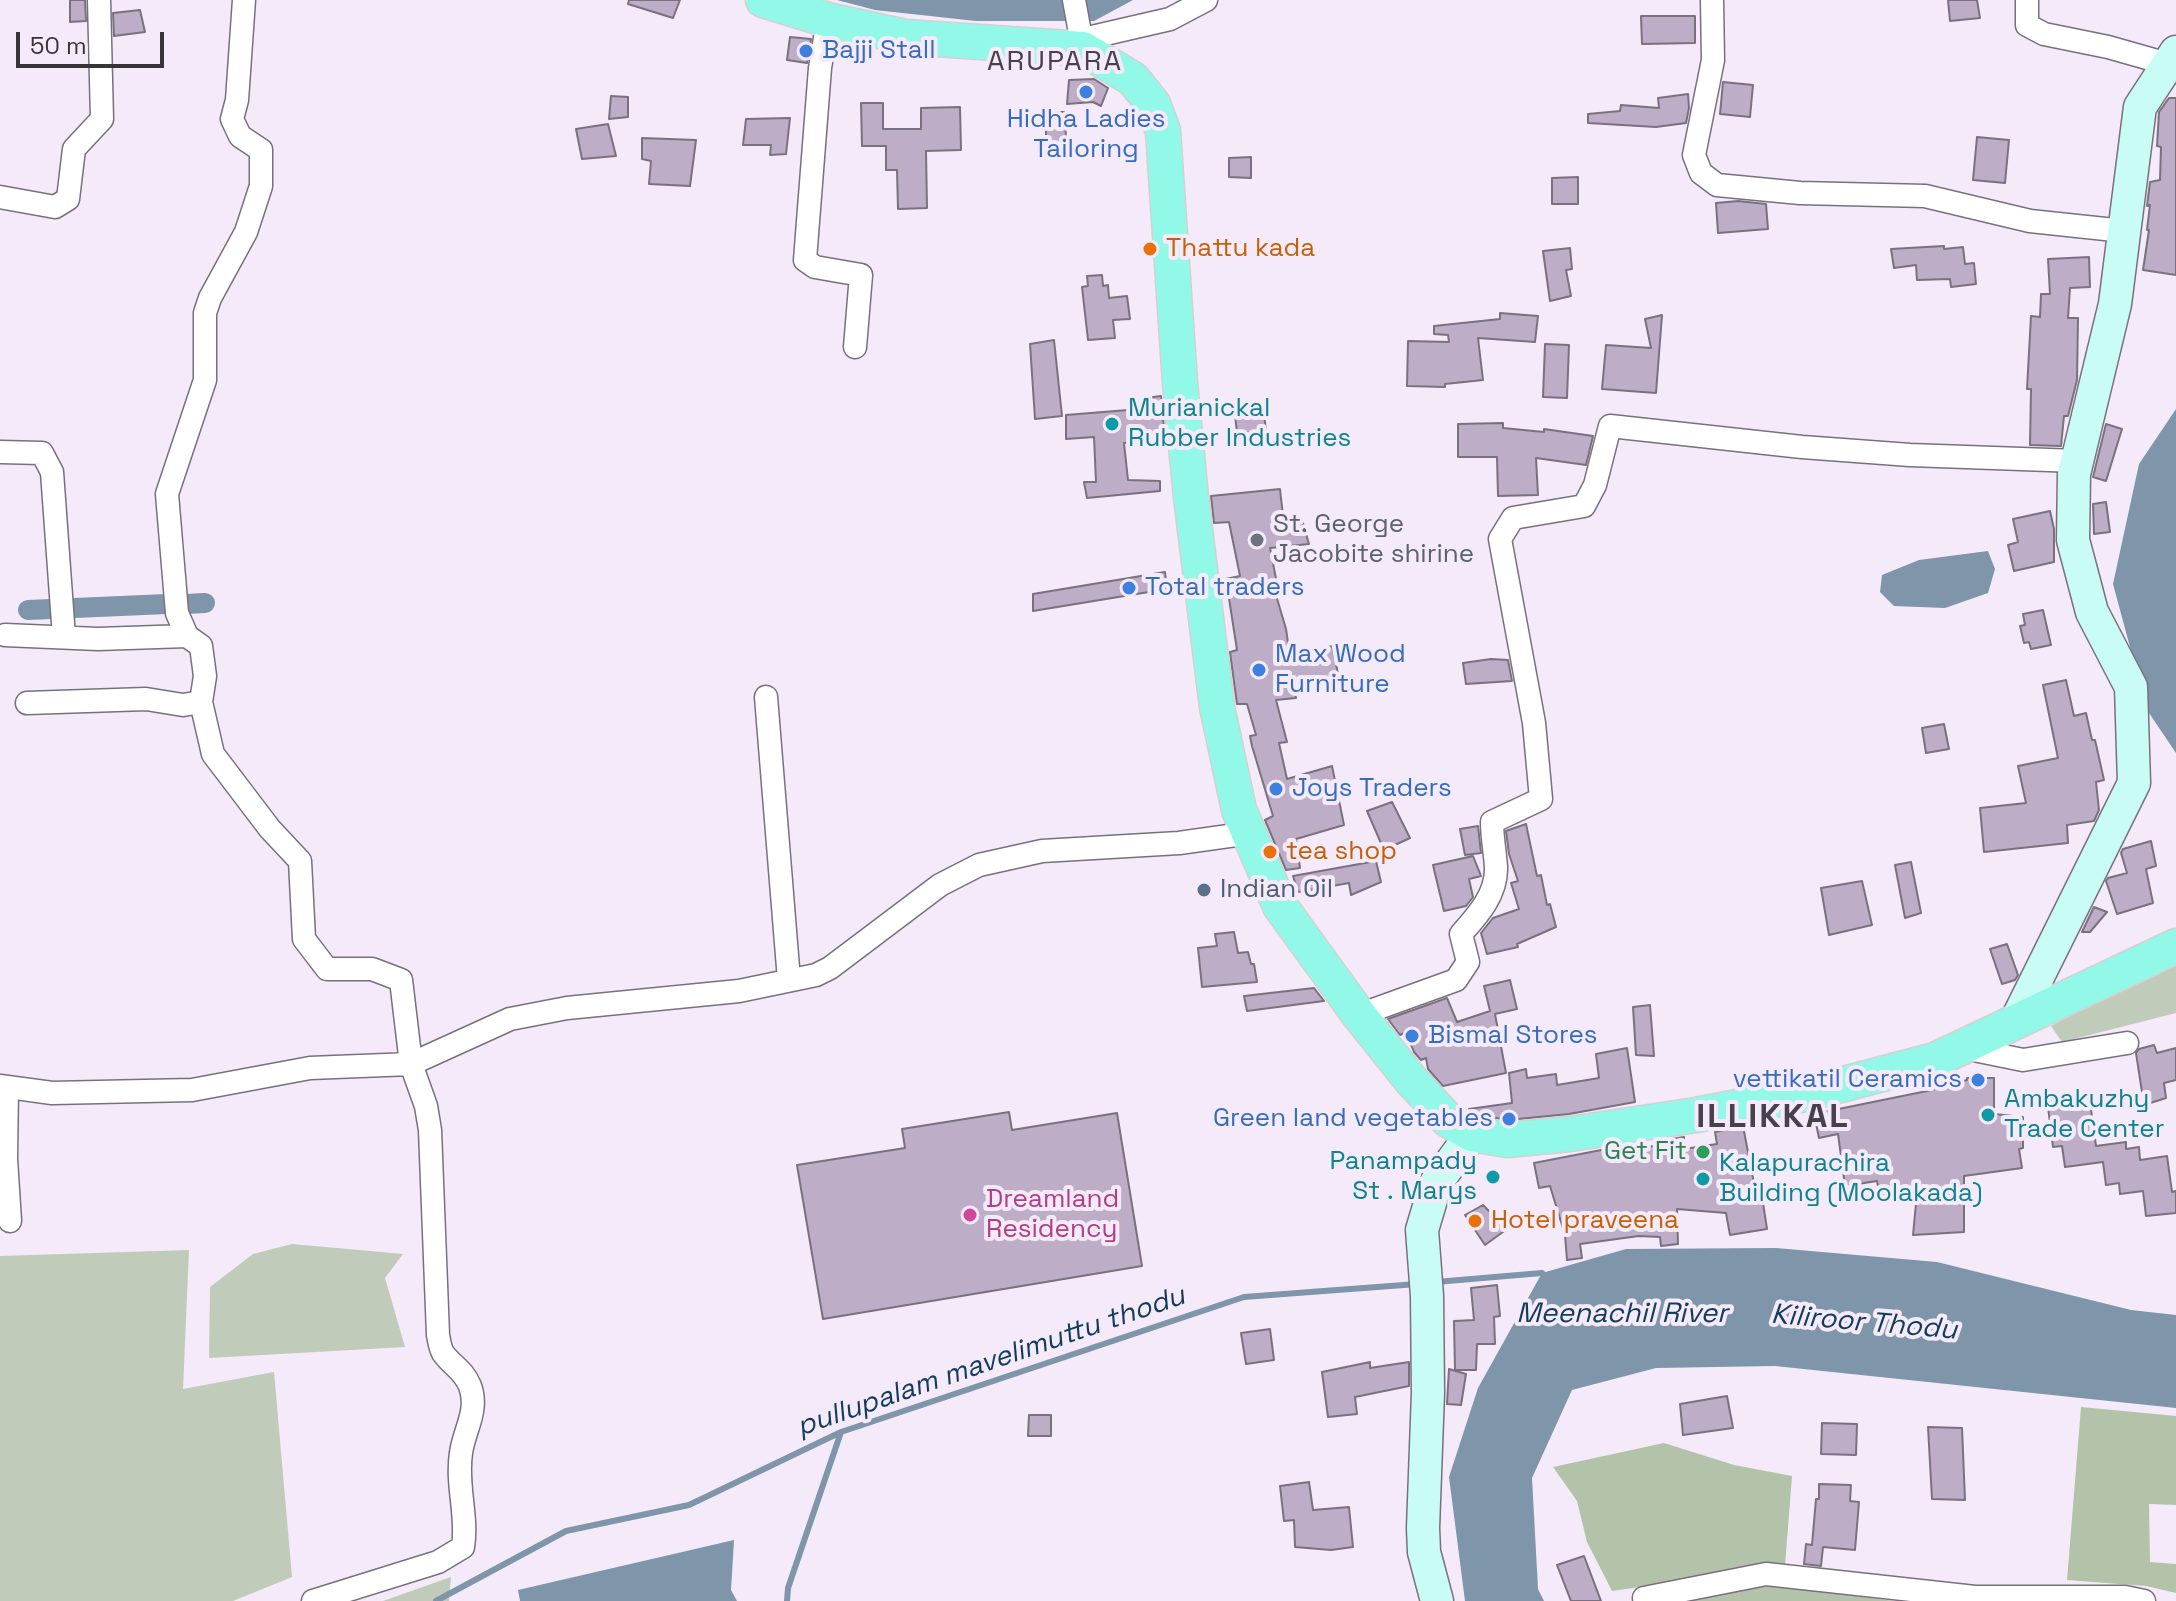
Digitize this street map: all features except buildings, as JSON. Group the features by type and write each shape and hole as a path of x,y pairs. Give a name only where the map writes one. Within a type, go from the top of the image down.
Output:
{"main road":[{"path":"763,0 828,20 906,37 1082,44 1133,79 1153,104 1163,131 1180,383 1204,607 1217,707 1239,810 1280,906 1359,1015 1448,1120 1472,1134 1507,1140 1570,1134 1696,1115 1870,1079 1964,1048 2017,1019 2176,946"}],"street":[{"path":"0,197 55,207 68,199 74,149 102,119 99,0"},
{"path":"187,636 177,606 167,494 205,380 205,313 246,232 261,186 261,150 240,136 232,119 237,100 244,0"},
{"path":"1074,0 1082,44 1092,37 1170,19 1206,0"},
{"path":"1712,0 1713,60 1694,155 1701,173 1717,185 1800,193 1925,196 2030,221 2124,231"},
{"path":"2017,1019 2134,783 2131,687 2092,612 2073,540 2074,474 2115,304 2140,107 2172,58 2044,34 2027,25 2027,0"},
{"path":"828,20 820,68 805,260 815,267 861,275 855,347"},
{"path":"1359,1015 1456,980 1468,962 1461,934 1491,896 1497,870 1492,822 1541,799 1534,723 1500,539 1513,518 1584,506 1595,485 1610,426 1818,448 2077,461"},
{"path":"0,452 42,453 52,472 64,637"},
{"path":"5,635 187,636 201,646 205,676 201,702 213,754 270,829 300,861 304,939 327,969 372,969 401,980 411,1064 426,1106 430,1130 441,1351 461,1369 471,1389 474,1413 461,1451 458,1482 465,1531 463,1547 438,1562 313,1601"},
{"path":"766,697 789,980"},
{"path":"27,703 146,699 183,705 201,702"},
{"path":"10,1221 4,1086 52,1093 192,1090 310,1068 411,1064 510,1019 567,1008 739,991 816,975 830,968 940,885 979,865 1042,851 1179,843 1250,833"},
{"path":"1964,1048 2023,1060 2127,1043"},
{"path":"1437,1601 1424,1552 1423,1528 1428,1393 1422,1230 1436,1183 1472,1134"},
{"path":"1644,1598 1766,1574 1975,1597 2125,1597 2144,1601"}],"green space":[{"path":"2176,964 2176,1013 2062,1042 2051,1026 2118,990"},
{"path":"292,1244 403,1254 385,1278 405,1347 209,1358 210,1287 253,1254"},
{"path":"189,1250 183,1389 274,1372 292,1577 233,1601 0,1601 0,1256"},
{"path":"2081,1407 2176,1416 2176,1505 2149,1504 2150,1562 2176,1564 2176,1593 2146,1586 2067,1580"},
{"path":"1664,1443 1734,1465 1792,1476 1785,1566 1612,1591 1587,1542 1577,1501 1553,1467"},
{"path":"451,1577 449,1601 383,1601"},
{"path":"1762,1584 1894,1601 1673,1601"}],"water":[{"path":"837,0 1133,0 1094,21 976,21 875,10"},
{"path":"2176,409 2176,753 2147,710 2113,584 2139,464"},
{"path":"1988,551 1995,569 1988,593 1945,608 1894,606 1880,592 1882,575 1919,560"},
{"name":"Meenachil River","path":"1776,1248 1937,1262 2131,1310 2176,1315 2176,1408 1775,1366 1656,1368 1572,1390 1532,1478 1538,1589 1544,1601 1465,1601 1449,1477 1478,1388 1542,1273 1626,1249"},
{"path":"734,1540 731,1590 737,1601 520,1601 518,1590"}],"waterway":[{"path":"186,604 205,603"},
{"path":"28,610 167,604"},
{"name":"pullupalam mavelimuttu thodu","path":"1436,1282 1542,1273"},
{"name":"pullupalam mavelimuttu thodu","path":"436,1601 566,1531 689,1505 841,1432 1244,1297 1417,1284"},
{"path":"787,1601 788,1588 841,1432"}],"place":[{"name":"Bajji Stall","path":"806,51"},
{"name":"Hidha Ladies Tailoring","path":"1086,92"},
{"name":"Thattu kada","path":"1150,249"},
{"name":"Murianickal Rubber Industries","path":"1112,424"},
{"name":"St. George Jacobite shirine","path":"1257,540"},
{"name":"Total traders","path":"1129,588"},
{"name":"Max Wood Furniture","path":"1259,670"},
{"name":"Joys Traders","path":"1276,789"},
{"name":"tea shop","path":"1270,852"},
{"name":"Indian Oil","path":"1204,890"},
{"name":"Bismal Stores","path":"1412,1036"},
{"name":"vettikatil Ceramics","path":"1978,1080"},
{"name":"Ambakuzhy Trade Center","path":"1988,1115"},
{"name":"Green land vegetables","path":"1509,1119"},
{"name":"Get Fit","path":"1703,1152"},
{"name":"Panampady St . Marys","path":"1493,1177"},
{"name":"Kalapurachira Building (Moolakada)","path":"1703,1179"},
{"name":"Dreamland Residency","path":"970,1215"},
{"name":"Hotel praveena","path":"1475,1221"}],"district":[{"name":"ARUPARA","path":"1055,62"},
{"name":"ILLIKKAL","path":"1773,1118"}],"water label":[{"name":"Kiliroor Thodu","path":"1864,1323"}]}
